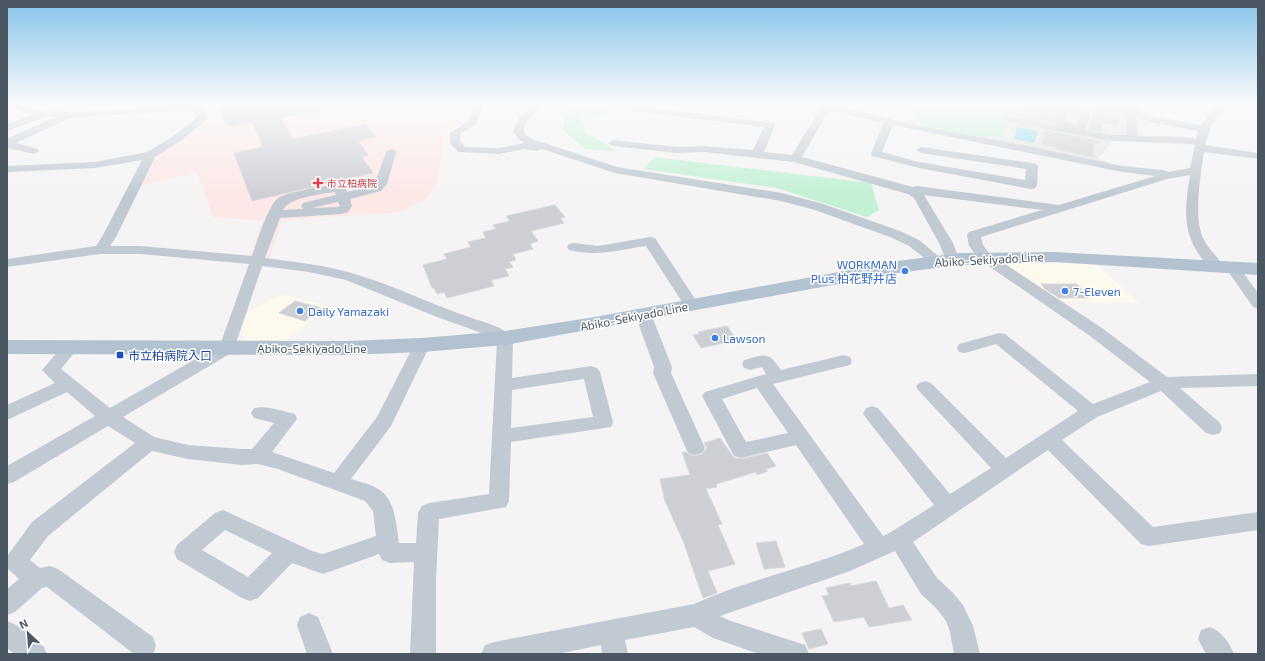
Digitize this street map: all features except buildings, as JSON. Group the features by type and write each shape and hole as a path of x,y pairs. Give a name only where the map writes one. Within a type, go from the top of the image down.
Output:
{"main road":[{"name":"Abiko-Sekiyado Line","path":"7,347 354,348 422,345 505,338 945,260 985,257 1061,257 1258,269"}],"street":[{"path":"7,144 27,135"},
{"path":"7,169 57,166 95,166 150,155 181,135"},
{"path":"455,135 454,139 456,144 462,150 500,151 524,146 533,147 584,162 598,175 610,168"},
{"path":"521,135 531,142 610,168 782,197 819,207 895,234 945,260 946,243 916,192 923,135"},
{"path":"757,154 766,135"},
{"path":"795,160 807,135"},
{"path":"884,135 876,154 919,165 1031,185 1032,166 921,150"},
{"path":"950,135 1038,151 1122,169 1170,175"},
{"path":"1097,135 1111,138 1181,140 1201,146 1258,156"},
{"path":"1203,135 1196,172 1193,232 1199,245 1224,266 1258,304"},
{"path":"613,143 677,150 704,149 757,154 795,160 916,192 1062,208"},
{"path":"7,144 34,151"},
{"path":"343,197 377,188 381,184 391,152"},
{"path":"100,250 110,237 150,155"},
{"path":"7,179 21,169"},
{"path":"1196,172 1187,171 1170,175 974,235 976,246 985,257 1096,332 1163,383 1212,428"},
{"path":"7,476 227,348 257,261 275,214 280,203 294,197 337,188 340,189 346,206 344,209 337,211 275,214"},
{"path":"574,247 598,250 650,241 691,305"},
{"path":"7,263 100,250 141,250 257,261 309,268 350,277 442,314 482,327 505,338 499,501 429,512 424,579 423,654"},
{"path":"643,314 663,367 662,373 695,448"},
{"path":"965,348 999,338 1091,412"},
{"path":"338,482 384,421 422,345"},
{"path":"71,347 51,370 109,417 149,444 188,452 242,457 257,456 282,462 372,495 383,508 390,553 426,552"},
{"path":"750,364 766,361 769,379 801,437 889,543 920,574 931,588 946,601 956,615 963,630 967,654"},
{"path":"801,437 741,451 711,396 769,379 844,361"},
{"path":"501,436 604,422 591,372 503,385"},
{"path":"494,654 613,643 696,615 715,606 842,564 889,543 1091,412 1163,383 1256,382"},
{"path":"7,413 68,384"},
{"path":"925,387 1004,468"},
{"path":"872,412 947,506"},
{"path":"257,456 288,419 260,413"},
{"path":"1049,439 1149,537 1258,521"},
{"path":"36,579 16,562 40,528 149,444"},
{"path":"290,551 308,560 323,564 388,541"},
{"path":"7,604 36,579 50,576 144,646"},
{"path":"696,615 722,630 796,654"},
{"path":"309,625 320,654"},
{"path":"7,633 34,654"}],"shaded area":[{"name":"市立柏病院","path":"187,135 445,135 443,137 442,154 437,181 427,198 400,212 282,220 269,259 249,256 263,221 213,217 197,172 141,185 158,154"},
{"path":"962,135 1142,135 1195,138 1189,145 1112,140 1099,158 1111,164"},
{"path":"999,262 1095,263 1140,303 1055,301"},
{"path":"282,294 328,306 285,341 248,341 241,333 248,311"}],"green space":[{"path":"569,135 589,135 608,145 615,151 585,149"},
{"path":"964,135 1003,135 993,136"},
{"path":"654,157 871,183 879,210 867,217 777,188 644,169"}],"water":[{"path":"1015,135 1037,135 1034,143 1014,139"}],"place":[{"name":"市立柏病院","path":"318,183"},
{"name":"WORKMAN Plus 柏花野井店","path":"905,271"},
{"name":"7-Eleven","path":"1065,291"},
{"name":"Daily Yamazaki","path":"300,311"},
{"name":"Lawson","path":"715,338"},
{"name":"市立柏病院入口","path":"120,355"}]}
